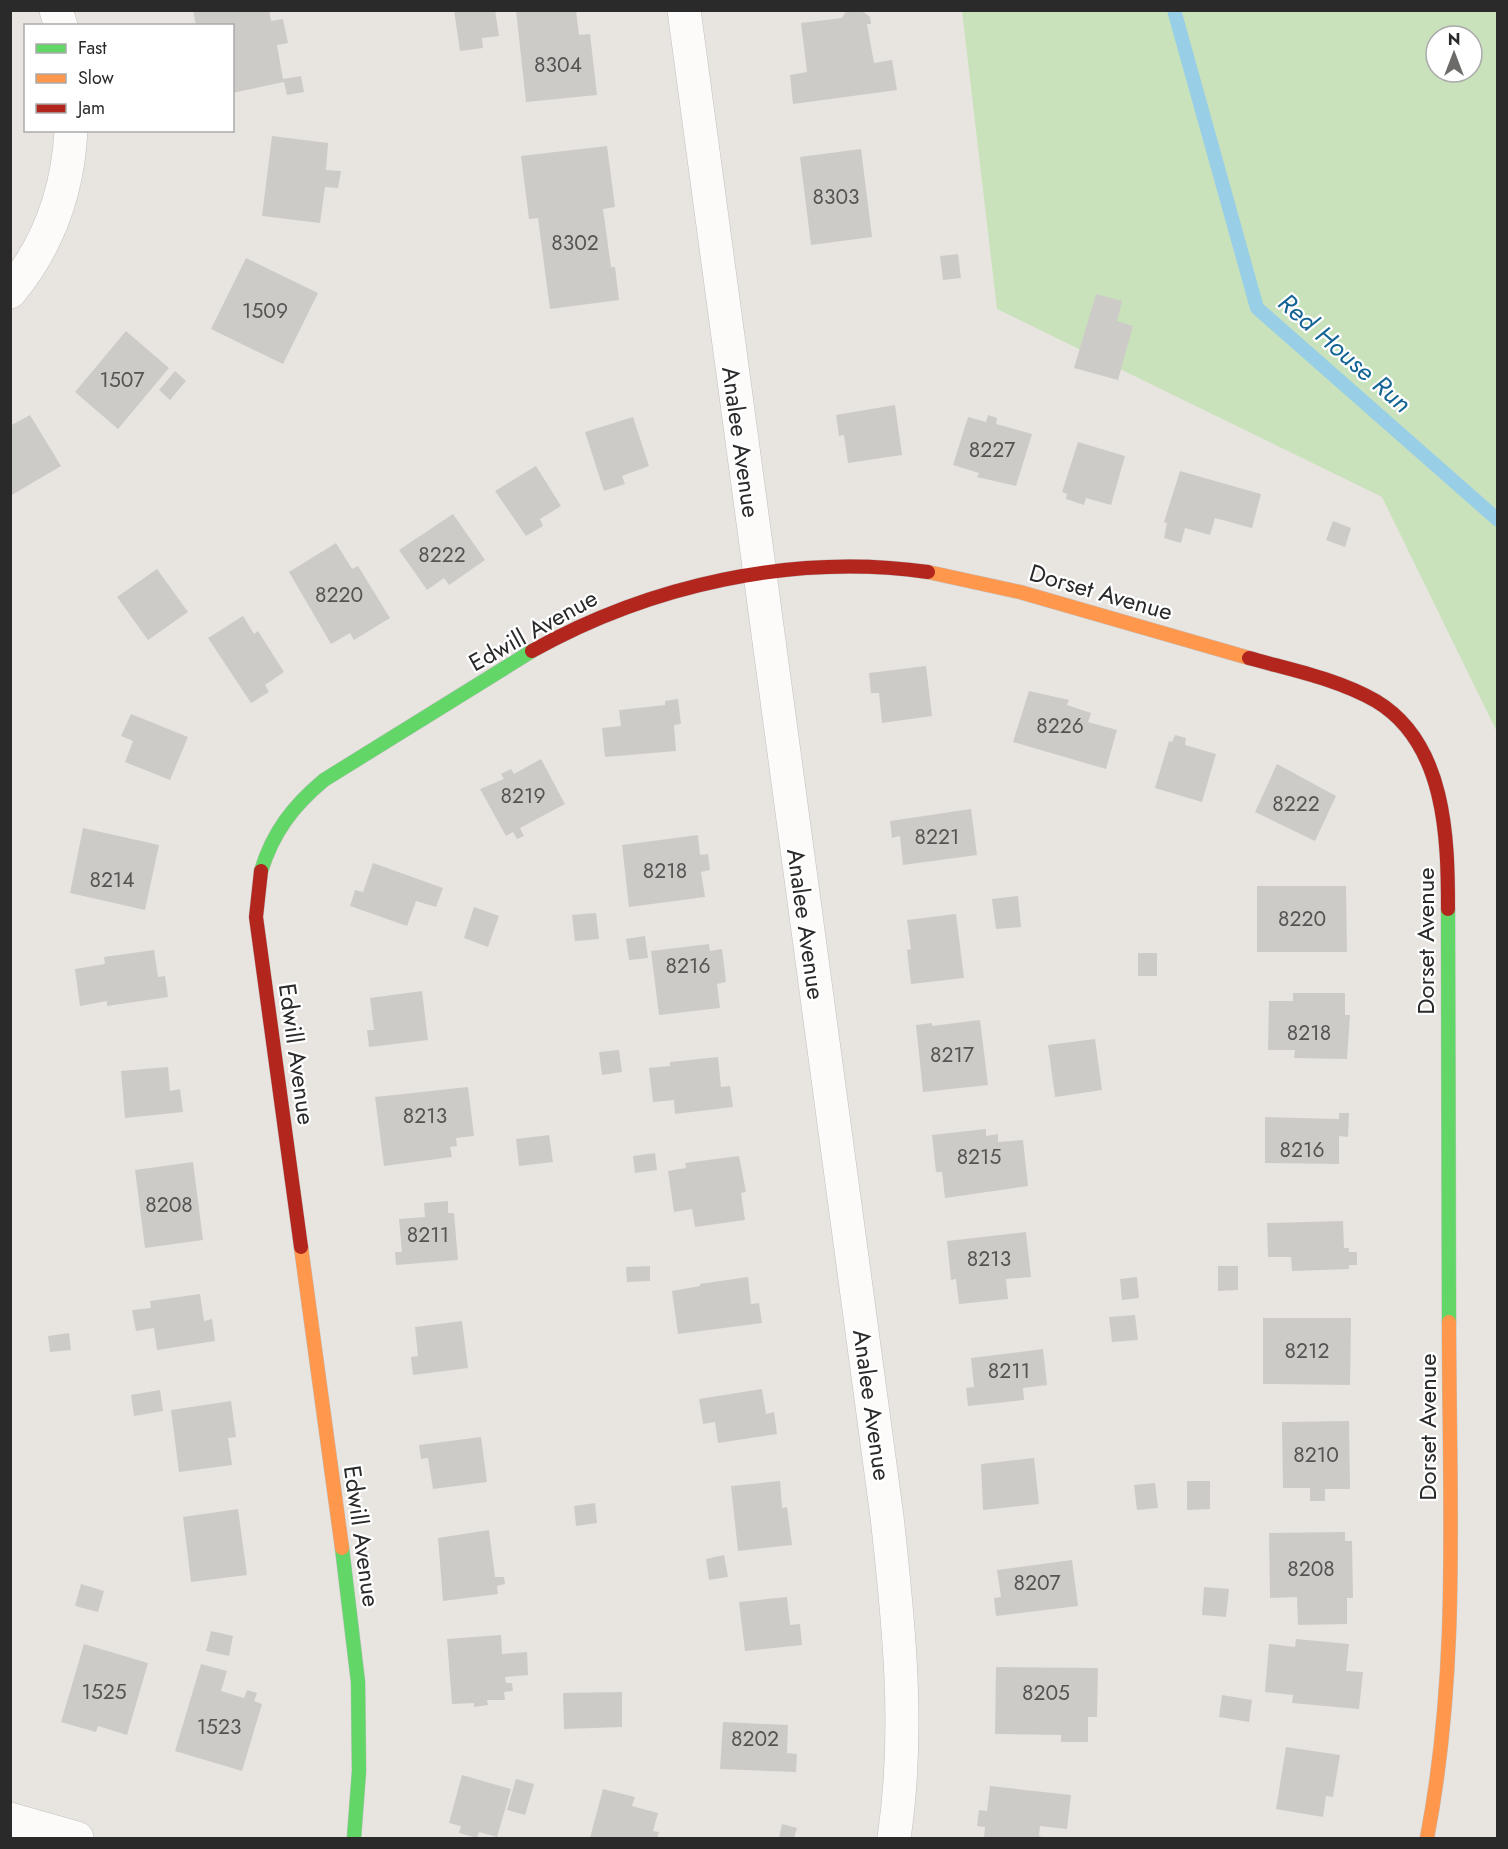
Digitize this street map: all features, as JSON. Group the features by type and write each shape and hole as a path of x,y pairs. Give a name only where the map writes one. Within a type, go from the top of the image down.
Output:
{"street":[{"name":"Analee Avenue","path":"684,10 894,1586 902,1673 902,1743 894,1839"},
{"path":"10,292 32,265 57,215 69,161 71,132"},
{"name":"Dorset Avenue","path":"759,576 825,568 886,568 943,575 1010,590 1339,684 1380,703 1405,725 1428,759 1440,794 1446,831 1448,878 1450,1576 1446,1708 1441,1767 1427,1839"},
{"name":"Edwill Avenue","path":"354,1839 360,1790 361,1727 357,1660 255,917 255,885 264,853 280,823 300,799 336,772 550,641 601,616 651,597 705,584 759,576"},
{"path":"10,1819 77,1839"}],"green space":[{"path":"962,11 1497,11 1497,732 1382,497 997,309"}],"building":[{"path":"193,10 269,10 271,21 283,19 288,43 277,45 283,79 301,76 304,92 287,95 284,82 234,93 234,24 196,24"},
{"path":"454,10 495,10 499,36 482,38 483,48 460,51"},
{"path":"516,10 576,10 579,35 590,34 597,95 526,102"},
{"path":"847,10 861,10 870,17 871,24 867,24 874,63 892,60 897,90 793,104 790,75 807,72 801,23 842,18"},
{"path":"272,136 328,143 326,170 341,171 338,188 325,187 320,223 262,216"},
{"path":"607,146 615,207 603,209 611,267 615,267 619,300 550,309 538,218 529,219 521,156"},
{"path":"861,149 872,237 811,245 800,157"},
{"path":"958,254 961,278 943,280 940,256"},
{"path":"246,258 318,293 283,364 211,329"},
{"path":"1096,294 1122,301 1117,321 1133,326 1118,380 1074,368"},
{"path":"126,331 169,368 118,429 75,392"},
{"path":"175,371 186,381 170,400 159,390"},
{"path":"895,405 902,455 848,463 844,435 839,436 836,415"},
{"path":"30,415 61,466 10,496 10,426"},
{"path":"988,415 997,418 996,424 1032,434 1016,486 977,477 979,473 953,465 968,417 986,422"},
{"path":"633,417 649,466 622,476 625,484 604,491 585,432"},
{"path":"1078,442 1125,456 1111,505 1086,498 1084,505 1066,499 1067,494 1062,492"},
{"path":"536,466 561,506 540,519 543,526 526,536 495,491"},
{"path":"1180,471 1261,494 1252,528 1215,518 1210,535 1185,528 1181,543 1164,538 1167,523 1164,522"},
{"path":"453,514 485,560 449,585 444,578 427,590 399,550"},
{"path":"1333,521 1351,528 1345,547 1326,540"},
{"path":"336,543 352,569 358,566 390,618 354,640 350,633 331,644 289,572"},
{"path":"157,569 188,612 148,640 117,597"},
{"path":"243,616 254,634 258,631 284,672 265,685 269,692 251,703 208,638"},
{"path":"926,666 932,716 882,723 879,693 871,693 869,673"},
{"path":"1029,691 1069,700 1067,705 1091,713 1088,722 1117,730 1106,769 1013,742"},
{"path":"678,699 681,724 674,725 676,751 605,757 602,728 621,726 619,710 665,705 665,701"},
{"path":"131,714 188,737 170,780 125,762 133,741 121,736"},
{"path":"1175,735 1186,738 1185,745 1216,754 1202,802 1155,788 1169,741 1172,742"},
{"path":"541,759 565,804 520,828 524,836 517,839 513,832 506,836 480,789 504,779 501,774 511,769 514,774"},
{"path":"1277,764 1336,796 1315,841 1255,812"},
{"path":"971,809 977,855 903,865 900,836 892,838 890,821"},
{"path":"83,828 159,845 145,910 70,893"},
{"path":"698,835 700,855 708,854 710,870 701,872 705,897 629,907 622,845"},
{"path":"373,863 443,888 436,907 416,901 407,926 350,906 355,890 363,892"},
{"path":"1257,886 1346,886 1347,952 1257,952"},
{"path":"1018,896 1021,927 996,929 992,899"},
{"path":"474,907 499,916 488,947 464,938"},
{"path":"596,913 599,939 575,941 572,915"},
{"path":"956,914 964,978 911,984 907,950 911,949 907,920"},
{"path":"645,936 648,958 629,960 626,939"},
{"path":"709,944 710,951 722,949 726,982 717,984 720,1008 659,1015 651,951"},
{"path":"154,950 158,977 165,976 168,997 107,1006 107,1001 80,1006 75,969 105,964 104,957"},
{"path":"1138,953 1157,953 1157,976 1138,976"},
{"path":"422,991 428,1040 369,1047 367,1030 374,1030 370,998"},
{"path":"1293,993 1345,993 1345,1015 1350,1015 1347,1059 1294,1058 1295,1050 1268,1050 1269,1001 1293,1001"},
{"path":"980,1020 988,1085 923,1092 916,1025 932,1023 932,1026"},
{"path":"1095,1039 1102,1090 1055,1097 1048,1045"},
{"path":"619,1050 622,1072 602,1075 599,1052"},
{"path":"718,1057 721,1087 730,1086 733,1107 675,1114 674,1100 653,1102 649,1068 670,1066 670,1062"},
{"path":"168,1067 170,1091 180,1089 183,1112 125,1118 121,1071"},
{"path":"468,1087 474,1136 456,1138 457,1146 450,1147 452,1157 384,1166 375,1097"},
{"path":"1339,1113 1349,1113 1348,1137 1339,1136 1339,1164 1265,1163 1265,1117 1339,1119"},
{"path":"986,1129 986,1136 998,1134 998,1142 1023,1140 1028,1186 945,1198 942,1172 936,1172 932,1135"},
{"path":"549,1135 553,1162 519,1166 516,1139"},
{"path":"655,1153 657,1170 635,1173 633,1156"},
{"path":"739,1156 746,1192 741,1193 745,1220 695,1227 692,1209 674,1212 668,1171 686,1168 685,1163"},
{"path":"193,1162 203,1240 145,1248 135,1170"},
{"path":"448,1201 448,1213 454,1213 458,1260 396,1265 395,1252 402,1252 399,1219 425,1217 424,1203"},
{"path":"1343,1221 1344,1248 1349,1248 1349,1252 1357,1252 1357,1265 1349,1265 1349,1269 1292,1271 1291,1257 1268,1257 1267,1223"},
{"path":"1026,1232 1031,1277 1006,1279 1008,1299 959,1304 956,1279 951,1280 947,1241"},
{"path":"650,1266 650,1281 627,1282 626,1267"},
{"path":"1218,1266 1238,1266 1238,1290 1218,1291"},
{"path":"748,1277 751,1304 759,1303 762,1323 678,1334 672,1291 700,1286 700,1284"},
{"path":"1137,1277 1139,1298 1122,1300 1120,1279"},
{"path":"200,1294 204,1321 212,1319 215,1341 157,1350 154,1328 136,1331 132,1310 151,1308 150,1301"},
{"path":"1135,1315 1138,1340 1112,1342 1109,1317"},
{"path":"1263,1318 1351,1318 1350,1385 1263,1384"},
{"path":"462,1321 468,1368 413,1375 411,1357 418,1356 415,1327"},
{"path":"69,1333 71,1350 50,1352 48,1336"},
{"path":"1043,1349 1047,1385 1023,1388 1024,1400 968,1406 966,1388 974,1387 971,1358"},
{"path":"762,1389 766,1414 774,1412 777,1434 718,1443 715,1422 703,1424 699,1399"},
{"path":"160,1390 163,1411 134,1416 131,1395"},
{"path":"231,1401 236,1437 228,1438 232,1465 179,1472 171,1410"},
{"path":"1349,1421 1350,1489 1325,1489 1325,1501 1310,1501 1310,1488 1283,1488 1282,1422"},
{"path":"481,1437 487,1482 433,1489 428,1458 421,1459 419,1445"},
{"path":"1034,1458 1039,1504 983,1510 981,1464"},
{"path":"780,1481 782,1508 787,1507 792,1545 738,1551 731,1486"},
{"path":"1187,1481 1210,1481 1210,1509 1187,1510"},
{"path":"1155,1483 1158,1508 1137,1510 1134,1485"},
{"path":"595,1503 597,1523 576,1526 574,1506"},
{"path":"238,1509 247,1575 191,1582 183,1517"},
{"path":"489,1530 495,1577 504,1577 505,1584 497,1586 498,1594 443,1601 438,1538"},
{"path":"1345,1532 1345,1541 1352,1541 1353,1598 1347,1598 1347,1624 1298,1625 1297,1597 1270,1598 1269,1533"},
{"path":"724,1555 728,1577 709,1580 706,1559"},
{"path":"1072,1560 1078,1606 996,1616 994,1598 1001,1597 997,1570"},
{"path":"81,1584 104,1591 98,1612 75,1606"},
{"path":"1204,1587 1229,1589 1226,1617 1202,1615"},
{"path":"787,1597 790,1625 800,1624 802,1645 745,1651 739,1602"},
{"path":"211,1631 233,1636 229,1656 206,1651"},
{"path":"501,1635 502,1654 527,1652 528,1675 505,1677 506,1683 512,1683 513,1691 504,1692 505,1700 487,1700 488,1705 474,1707 474,1703 452,1704 447,1639"},
{"path":"1296,1639 1349,1644 1346,1671 1363,1672 1359,1709 1292,1703 1293,1695 1265,1692 1269,1644 1295,1647"},
{"path":"84,1644 148,1663 127,1735 98,1726 96,1732 61,1722"},
{"path":"201,1664 227,1671 221,1691 244,1698 247,1690 257,1693 254,1701 262,1704 242,1771 175,1751"},
{"path":"996,1667 1098,1668 1097,1717 1088,1717 1088,1742 1061,1742 1061,1735 995,1734"},
{"path":"622,1692 622,1727 564,1729 563,1693"},
{"path":"1222,1695 1252,1700 1249,1722 1219,1717"},
{"path":"723,1722 788,1725 787,1753 797,1754 796,1772 720,1769"},
{"path":"1286,1747 1340,1755 1333,1797 1326,1796 1323,1817 1276,1809"},
{"path":"462,1775 511,1789 497,1837 479,1832 477,1838 459,1833 461,1826 449,1823"},
{"path":"516,1779 534,1784 525,1815 507,1810"},
{"path":"990,1786 1071,1795 1067,1829 1040,1826 1039,1836 1046,1838 984,1838 985,1827 977,1826 979,1810 987,1811"},
{"path":"603,1789 635,1797 632,1806 658,1813 653,1831 659,1832 657,1838 590,1838"},
{"path":"782,1824 797,1828 794,1838 779,1838"}],"waterway":[{"name":"Red House Run","path":"1174,10 1257,308 1498,520"}],"traffic: fast":[{"path":"261,871 285,821 324,780 532,651"},
{"path":"1448,909 1449,1322"},
{"path":"342,1548 358,1682 359,1771 354,1838"}],"traffic: slow":[{"path":"928,572 1020,592 1249,658"},
{"path":"301,1247 342,1548"},
{"path":"1427,1838 1437,1774 1448,1646 1451,1516 1449,1322"}],"traffic: jam":[{"path":"532,651 577,628 625,608 674,592 724,580 774,571 826,567 877,567 928,572"},
{"path":"1249,658 1314,676 1361,693 1376,701 1399,719 1417,741 1430,767 1444,823 1448,909"},
{"path":"261,871 256,917 301,1247"}]}
